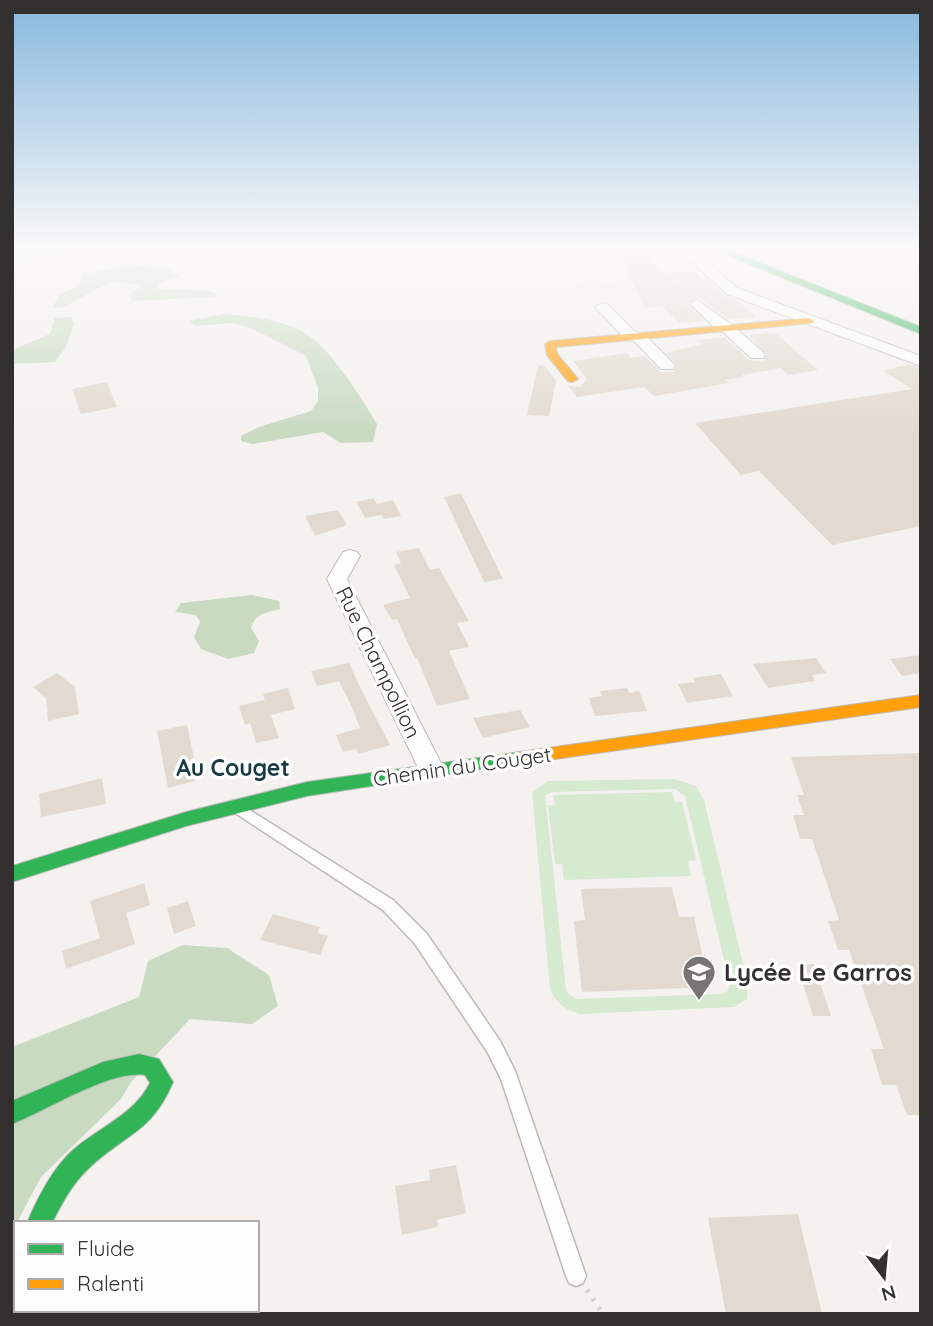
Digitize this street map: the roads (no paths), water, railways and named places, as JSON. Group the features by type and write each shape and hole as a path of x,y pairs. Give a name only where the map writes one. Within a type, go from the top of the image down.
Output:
{"street":[{"path":"606,311 667,366"},
{"path":"705,311 757,355"},
{"path":"783,311 921,361"},
{"path":"871,311 921,331"},
{"path":"572,379 552,355 550,344 809,321"},
{"name":"Rue Champollion","path":"350,556 337,579 431,769"},
{"name":"Chemin du Couget","path":"12,874 234,806 307,789 431,769 921,701"},
{"path":"12,1113 117,1067 142,1062 155,1068 162,1082 158,1100 142,1116 83,1157 57,1185 40,1221"}],"lane":[{"path":"234,806 388,905 421,939 494,1047 509,1077 576,1276"}],"place":[{"name":"Lycée Le Garros","path":"699,1002"}],"district":[{"name":"Au Couget","path":"233,767"}]}
